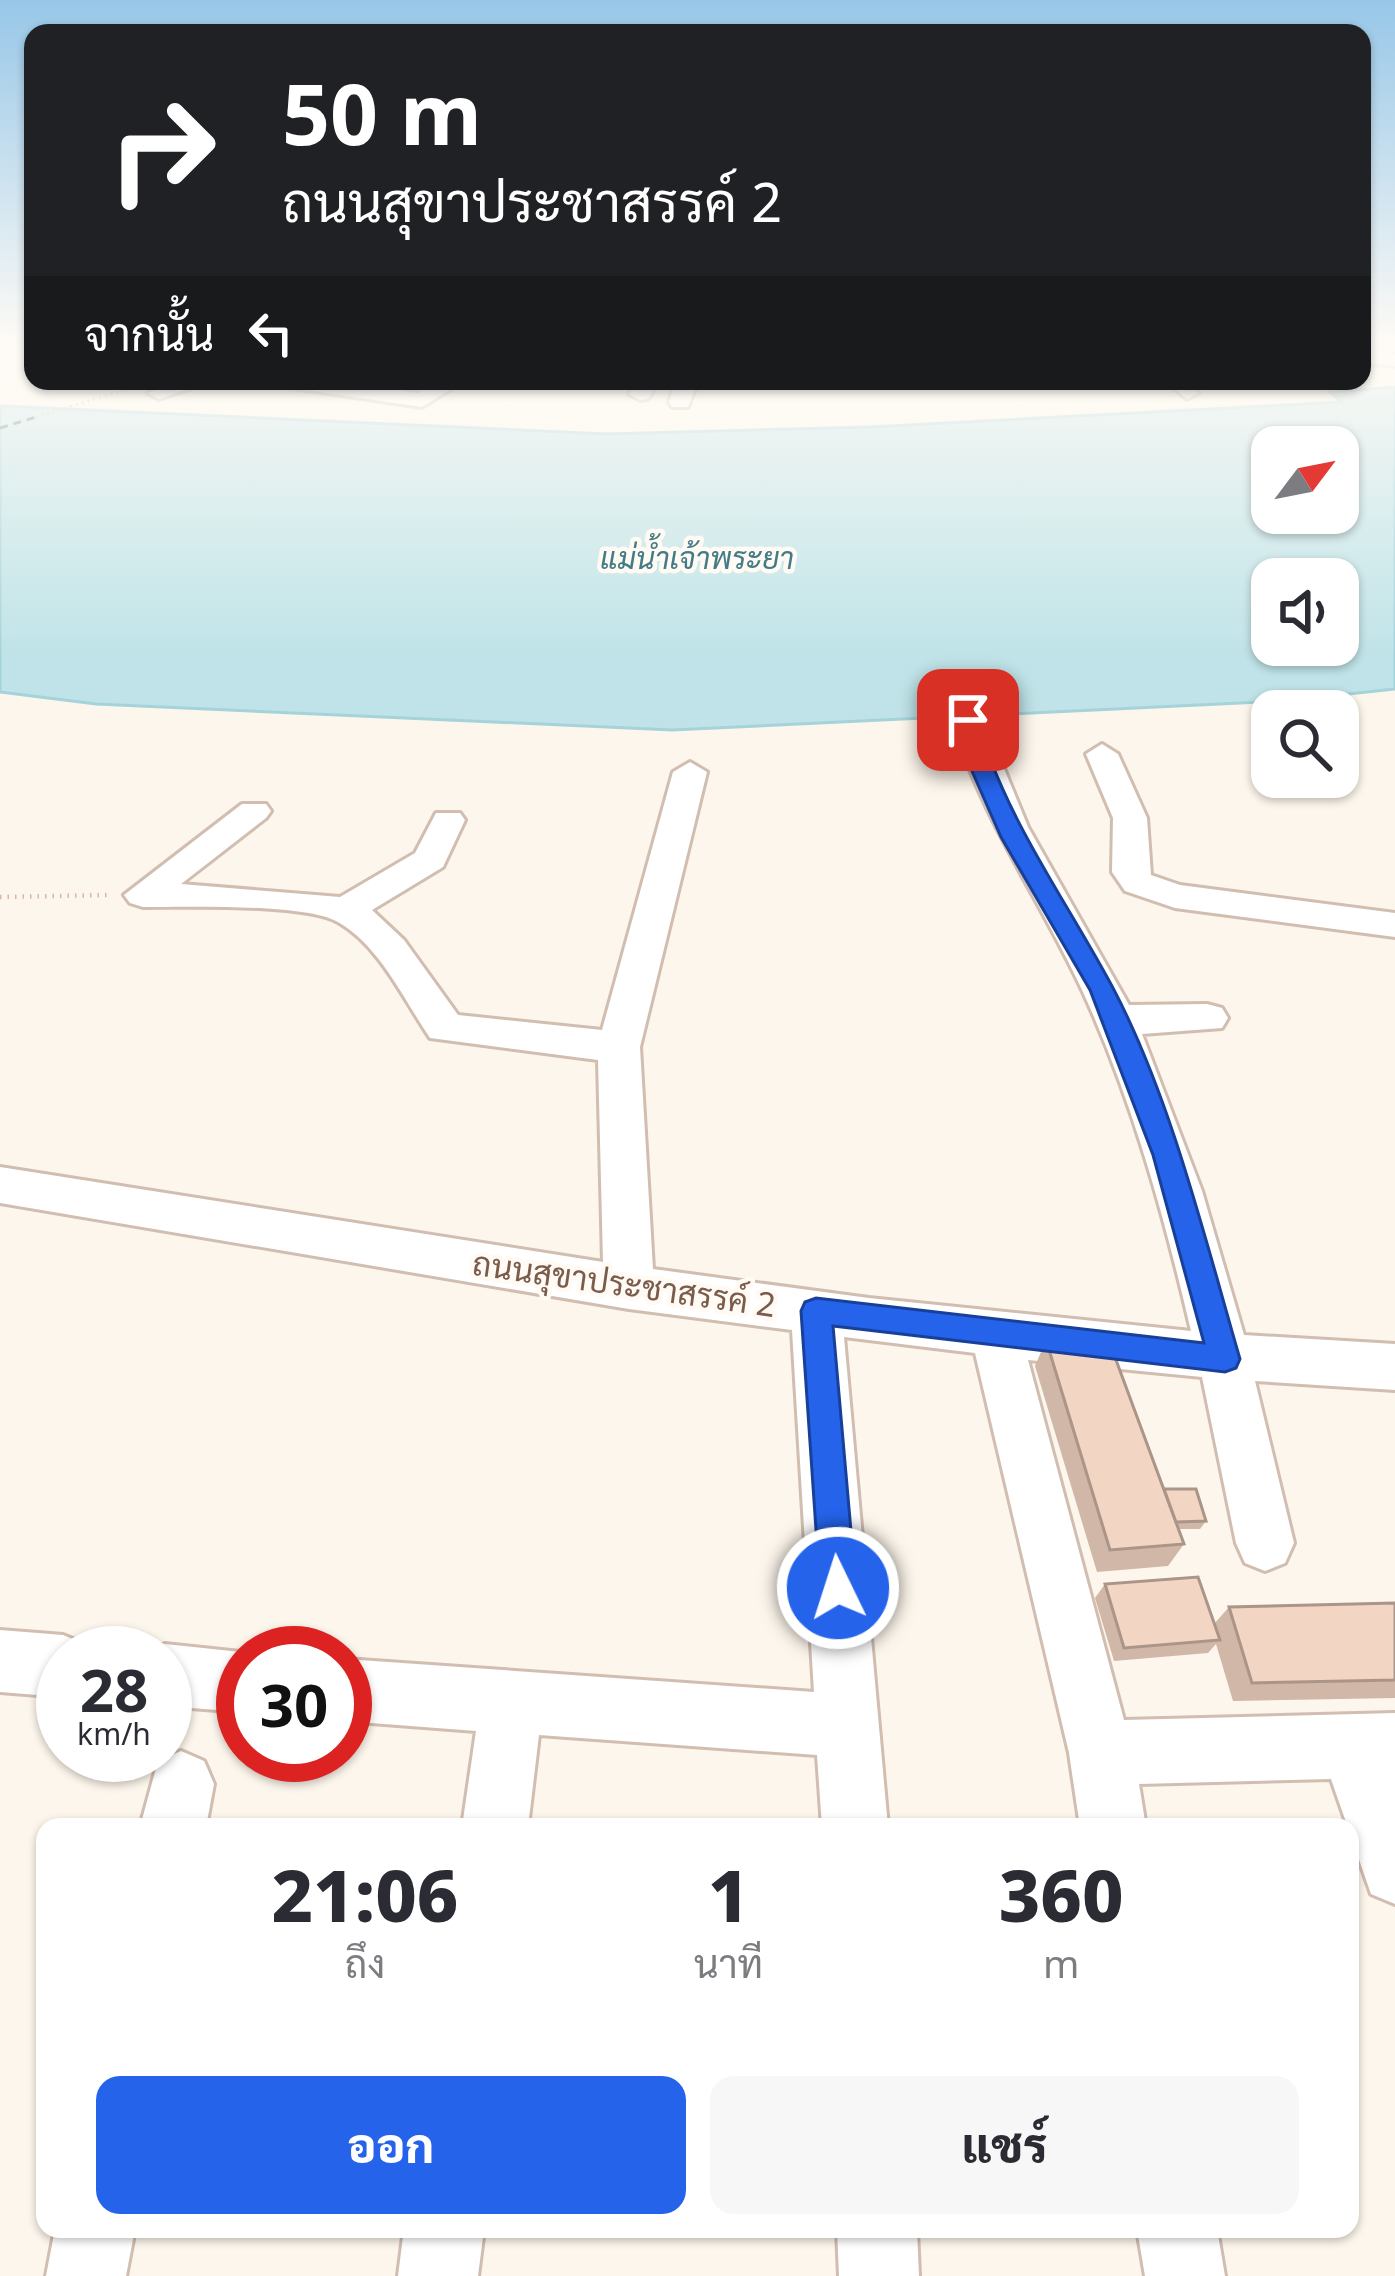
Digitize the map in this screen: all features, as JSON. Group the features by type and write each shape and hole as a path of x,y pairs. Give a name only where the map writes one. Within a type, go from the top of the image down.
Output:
{"street":[{"path":"968,720 981,769 1012,837 1102,990 1167,1155 1225,1359 1264,1543"},
{"path":"1102,754 1130,818 1130,872 1138,884 1175,896 1395,925"},
{"path":"629,1288 619,1047 690,772"},
{"path":"142,895 254,811"},
{"path":"142,895 225,897 347,909 430,860 448,820"},
{"path":"1298,891 1395,905"},
{"path":"347,909 377,937 445,1028 619,1047"},
{"path":"1114,1020 1207,1018"},
{"name":"ถนนสุขาประชาสรรค์ 2","path":"0,1185 629,1288 1225,1359 1395,1367"},
{"path":"816,1311 854,1818"},
{"path":"995,1331 1101,1753 1112,1818"},
{"path":"0,1661 36,1664"},
{"path":"372,1692 849,1726"},
{"path":"496,1818 511,1704"},
{"path":"1101,1753 1373,1745 1395,1870"},
{"path":"86,2276 93,2238"},
{"path":"438,2276 443,2238"},
{"path":"878,2238 880,2276"},
{"path":"1179,2238 1185,2276"}],"path":[{"path":"0,897 142,895"}],"water":[{"name":"แม่น้ำเจ้าพระยา","path":"0,447 1251,447 1251,534 1359,534 1359,447 1395,447 1395,689 1359,693 1251,690 1251,703 672,730 96,704 0,692"}],"building":[{"path":"1046,1340 1109,1341 1184,1544 1110,1550"},
{"path":"1164,1489 1196,1489 1206,1521 1176,1522"},
{"path":"1198,1577 1220,1640 1124,1648 1105,1584"},
{"path":"1395,1603 1395,1680 1252,1683 1229,1607"}],"route":[{"path":"838,1588 816,1311 1225,1359 1167,1155 1102,990 1012,837 981,769 968,720"}]}
